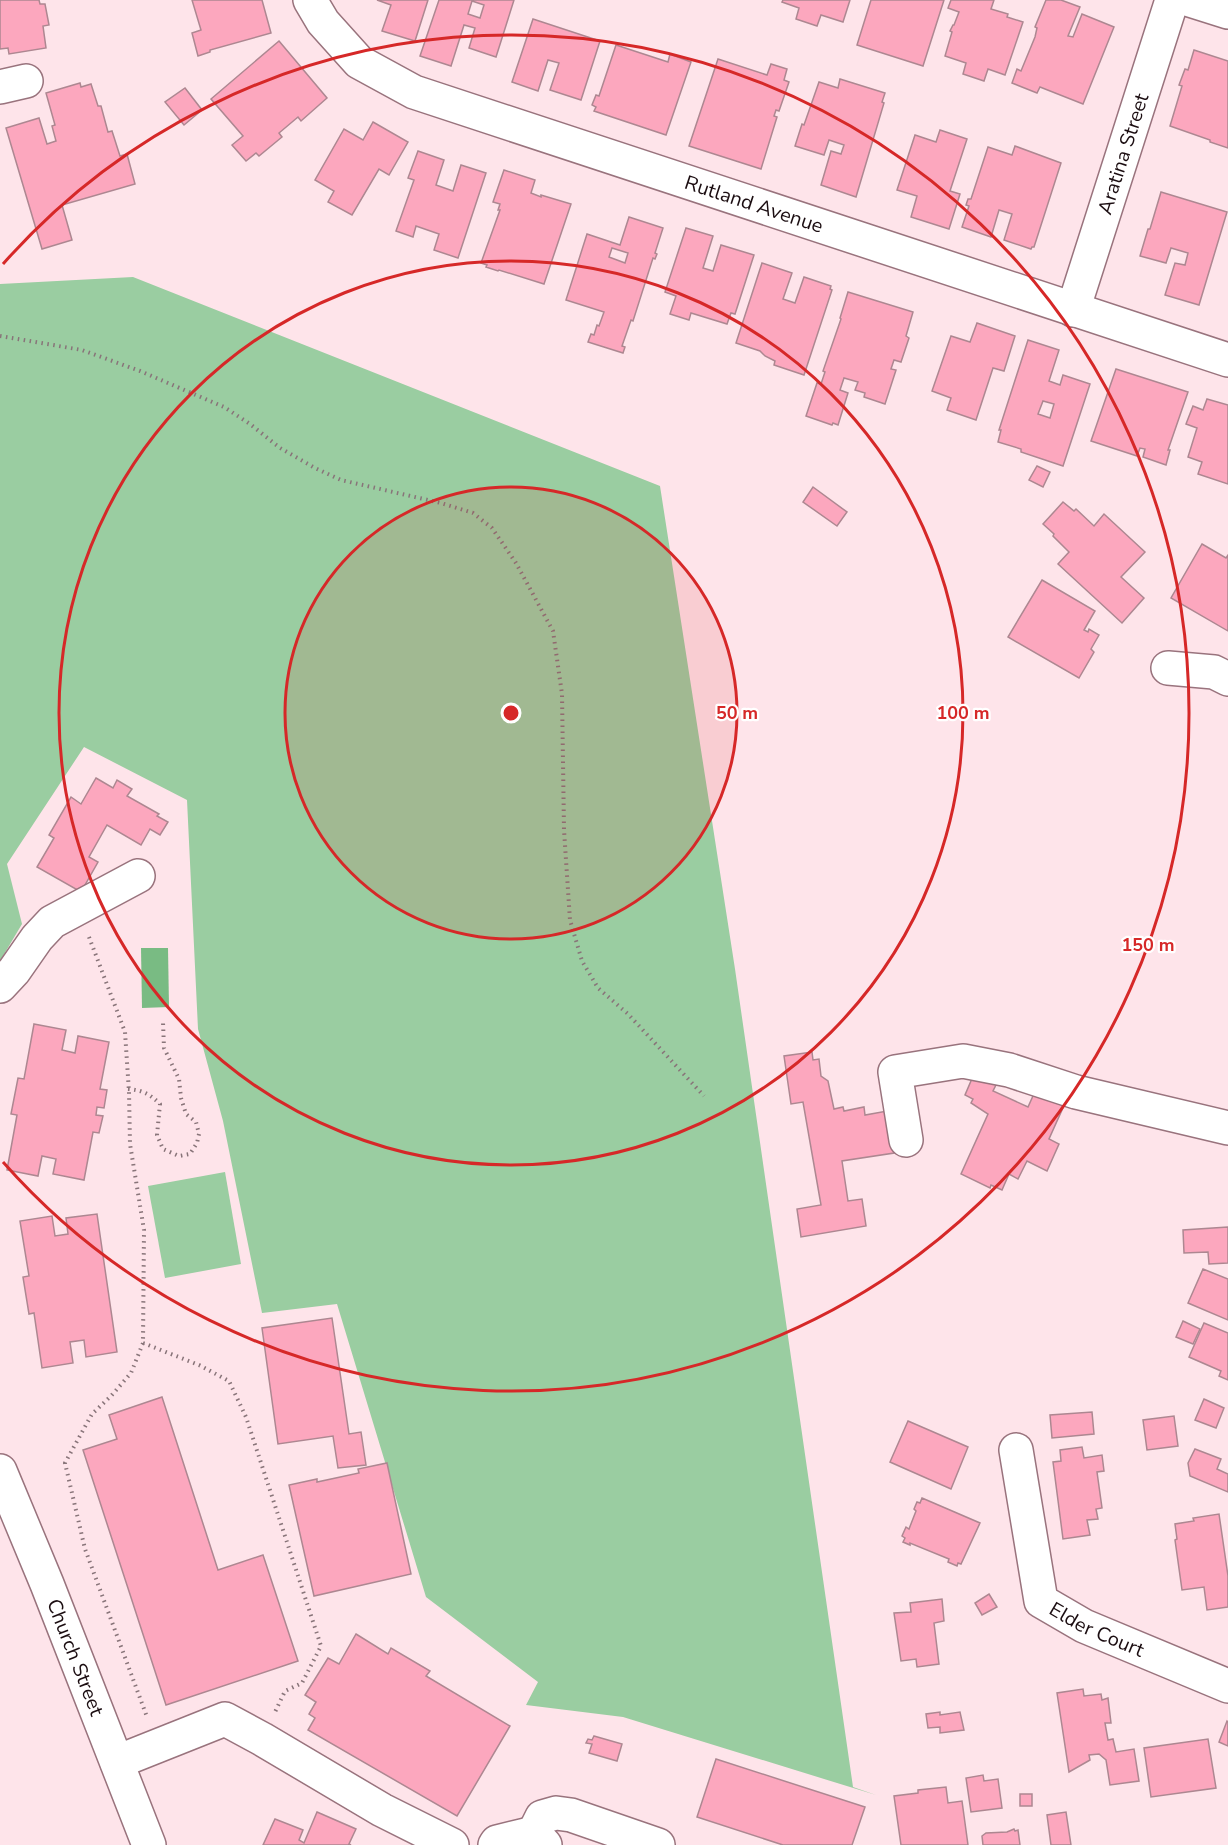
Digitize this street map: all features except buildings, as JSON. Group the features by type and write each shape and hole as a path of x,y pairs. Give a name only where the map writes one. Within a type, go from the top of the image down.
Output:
{"street":[{"name":"Rutland Avenue","path":"310,0 323,22 359,62 414,92 1228,360"},
{"name":"Aratina Street","path":"1072,310 1172,0"},
{"path":"1190,0 1228,12"},
{"path":"1168,668 1214,672 1228,679"},
{"path":"0,986 52,922 138,876"},
{"path":"906,1140 895,1071 963,1061 1009,1070 1076,1092 1228,1128"},
{"name":"Elder Court","path":"1016,1450 1041,1601 1084,1626 1228,1686"},
{"name":"Church Street","path":"0,1471 149,1845"},
{"path":"117,1762 225,1719 382,1810 452,1845"},
{"path":"495,1845 497,1842 539,1839 542,1817 556,1814 571,1815 658,1845"}],"path":[{"path":"0,336 82,350 140,371 224,407 280,448 323,472 341,480 441,502 473,513 492,528 516,563 554,631 562,693 564,830 570,921 582,962 598,988 628,1014 704,1096"},
{"path":"79,908 124,1032 130,1144 144,1230 143,1343 131,1373 92,1414 65,1463 86,1549 158,1745"},
{"path":"128,1089 140,1090 151,1095 160,1104 157,1135 163,1149 179,1156 190,1154 197,1143 199,1134 196,1122 186,1114 179,1079 164,1048 163,1022"},
{"path":"143,1343 199,1365 228,1381 246,1417 321,1646 302,1683 285,1691 262,1739"}],"shaded area":[{"path":"133,277 660,486 735,969 853,1787 876,1795 623,1717 526,1705 538,1682 426,1597 337,1304 262,1313 223,1121 198,1029 187,800 84,747 7,864 22,924 0,961 0,284"},
{"path":"141,948 168,948 169,1007 142,1008"},
{"path":"225,1172 241,1264 165,1278 148,1186"}]}
